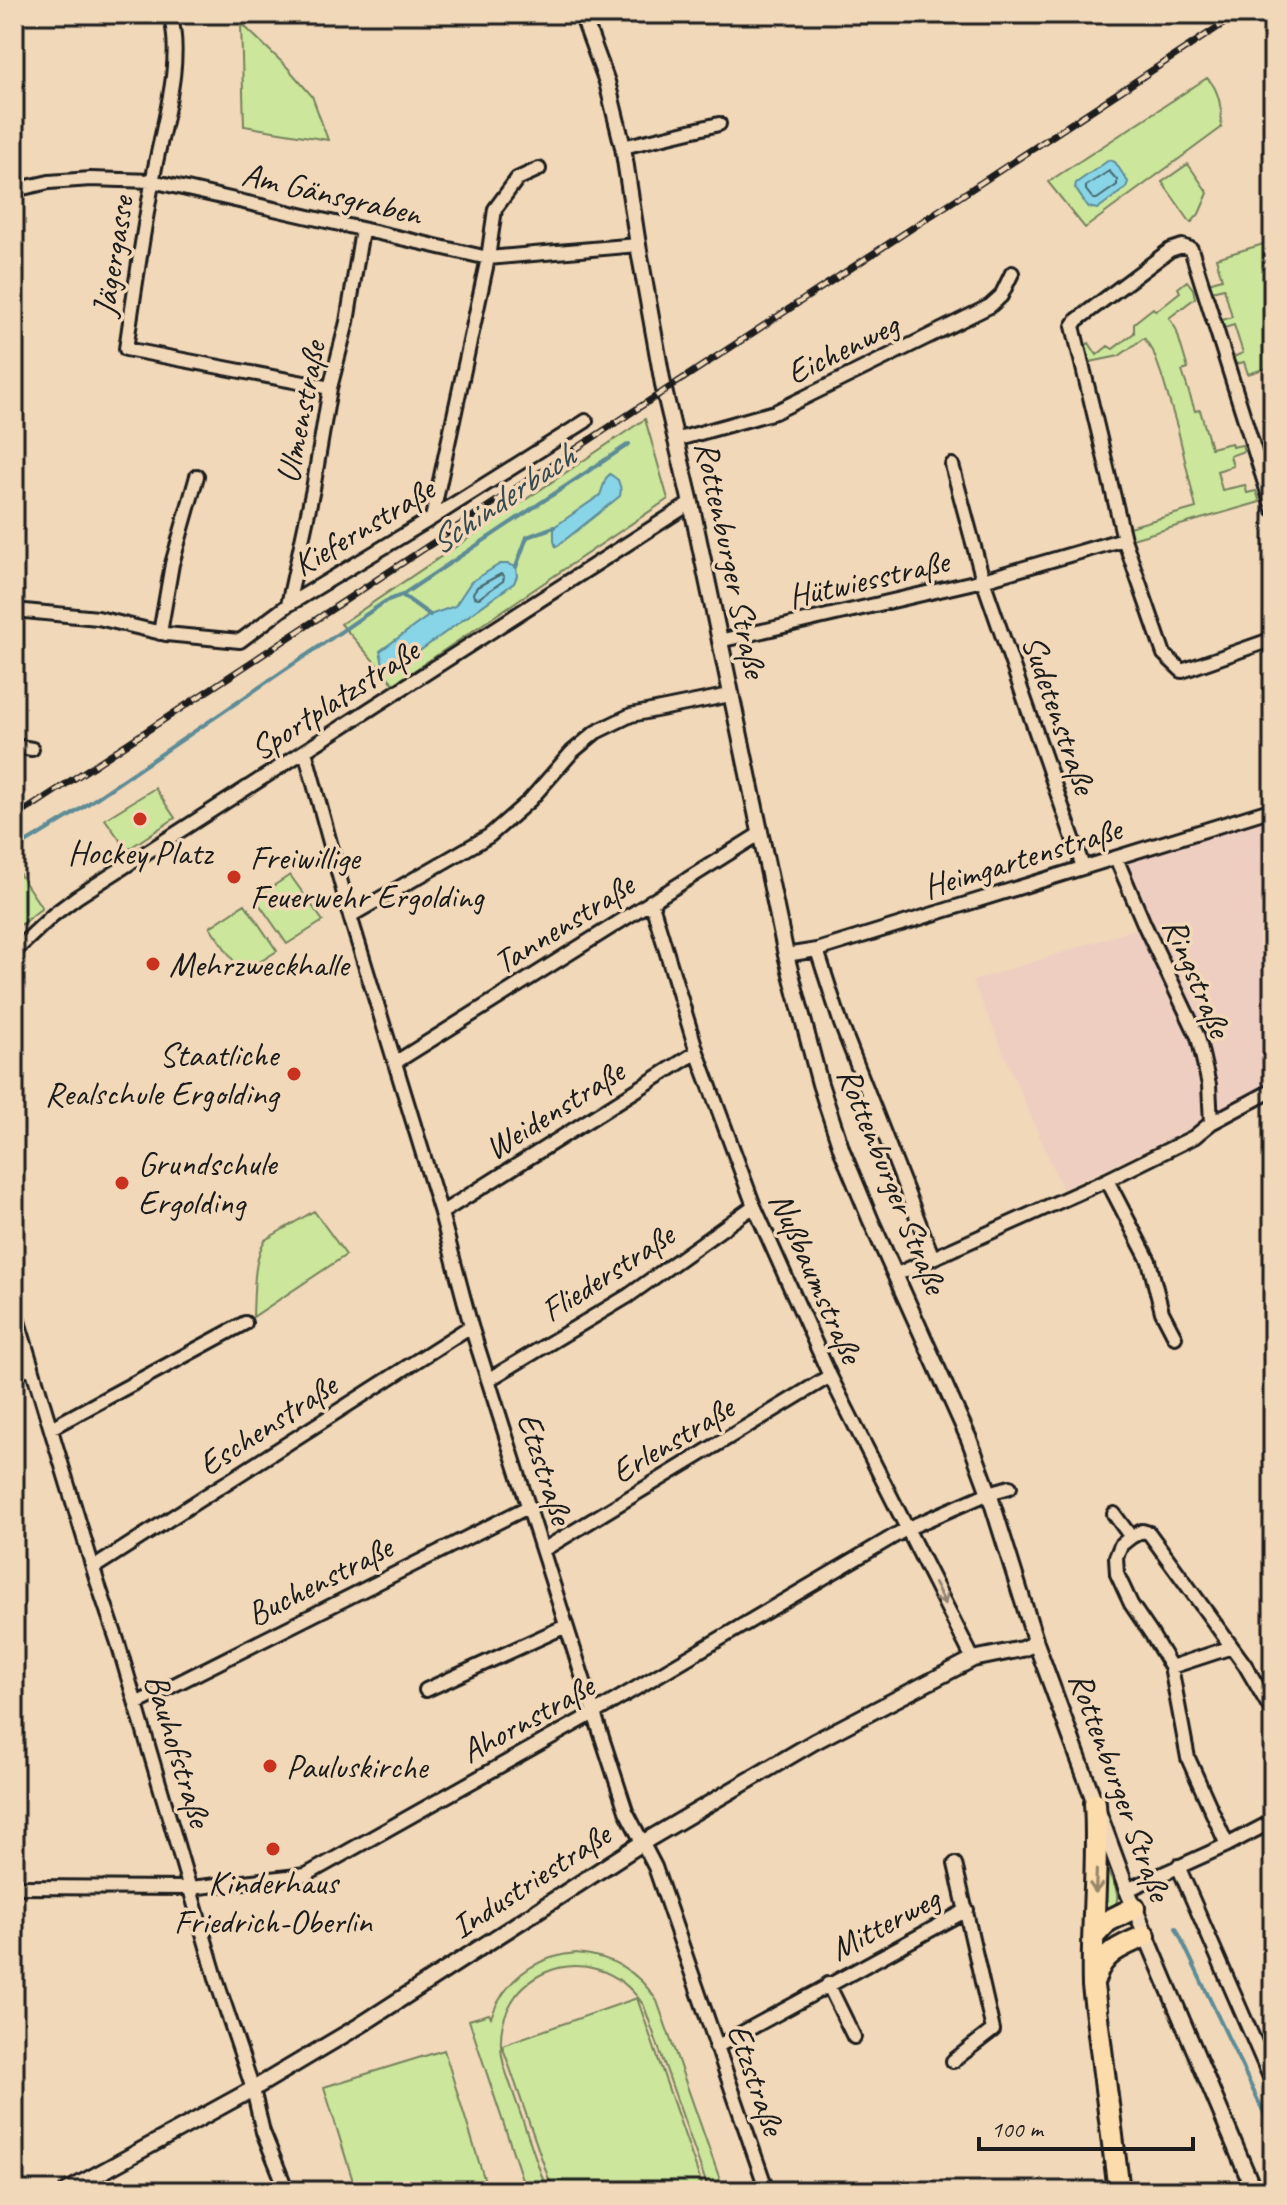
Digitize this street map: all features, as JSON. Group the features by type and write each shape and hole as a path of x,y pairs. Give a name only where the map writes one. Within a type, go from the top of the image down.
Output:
{"highway":[{"path":"1095,1803 1097,1851 1093,1986 1119,2191"},
{"path":"1094,1936 1131,1899"},
{"path":"1093,1986 1097,1971 1106,1957 1119,1947 1145,1936"}],"street":[{"name":"Jägergasse","path":"170,14 175,30 176,60 152,181 126,349 330,388"},
{"name":"Rottenburger Straße","path":"582,14 607,82 623,147 661,374 786,955 816,1071 842,1151 969,1439 1036,1643 1145,1936 1219,2103 1254,2191"},
{"path":"623,147 719,124"},
{"path":"432,518 488,258 495,209 517,179 539,169"},
{"name":"Am Gänsgraben","path":"14,190 49,182 77,180 152,181 488,258 638,245"},
{"name":"Ulmenstraße","path":"288,605 313,489 330,388 347,322 362,230"},
{"path":"1272,500 1191,249 1182,246 1170,250 1073,326 1124,539 1164,654 1182,671 1273,639"},
{"name":"Eichenweg","path":"675,440 775,412 990,306 1001,296 1012,273"},
{"name":"Kiefernstraße","path":"14,610 98,618 160,633 240,641 288,605 586,421"},
{"name":"Hütwiesstraße","path":"952,465 983,580"},
{"path":"160,633 172,564 197,476"},
{"name":"Sportplatzstraße","path":"14,952 77,897 691,503"},
{"name":"Hütwiesstraße","path":"719,641 983,580 1124,539"},
{"name":"Sudetenstraße","path":"983,580 1083,867"},
{"path":"350,916 489,836 530,800 572,752 596,732 631,715 730,695"},
{"path":"14,746 32,749"},
{"name":"Etzstraße","path":"305,751 350,916 441,1213 471,1326 566,1626 626,1811 655,1867 767,2191"},
{"name":"Heimgartenstraße","path":"786,955 817,950 1273,809"},
{"name":"Tannenstraße","path":"396,1062 761,833"},
{"name":"Ringstraße","path":"1116,858 1198,1037 1209,1085 1211,1123"},
{"name":"Nußbaumstraße","path":"651,901 697,1052 754,1206 830,1376 973,1659"},
{"path":"817,950 841,1024 933,1258"},
{"name":"Weidenstraße","path":"441,1213 697,1052"},
{"path":"895,1275 1107,1180 1194,1137 1211,1123 1273,1090"},
{"path":"1107,1180 1149,1261 1162,1312 1175,1337"},
{"name":"Fliederstraße","path":"488,1380 628,1296 754,1206"},
{"name":"Bauhofstraße","path":"14,1308 136,1704 219,1988 253,2089 263,2132 287,2191"},
{"path":"51,1428 245,1323"},
{"name":"Eschenstraße","path":"93,1568 471,1326"},
{"path":"14,1375 32,1366"},
{"name":"Erlenstraße","path":"543,1550 830,1376"},
{"name":"Ahornstraße","path":"14,1887 190,1888 306,1875 594,1713 906,1529 1010,1487"},
{"name":"Buchenstraße","path":"136,1704 528,1507"},
{"path":"1114,1514 1131,1537"},
{"path":"1227,1845 1188,1758 1171,1667 1131,1604 1117,1574 1116,1557 1121,1545 1142,1531 1149,1533 1232,1647 1273,1713"},
{"path":"426,1690 566,1626"},
{"name":"Industriestraße","path":"67,2191 253,2089 359,2026 642,1843 814,1742 973,1659 1036,1643"},
{"path":"1171,1667 1232,1647"},
{"path":"1131,1899 1178,1866 1273,1821"},
{"name":"Mitterweg","path":"953,2061 993,2030 955,1864"},
{"path":"1178,1866 1273,2084"},
{"name":"Mitterweg","path":"716,2047 967,1910"},
{"name":"Mitterweg","path":"828,1984 854,2037"}],"shaded area":[{"path":"1273,813 1273,1087 1062,1189 973,981 1145,926 1128,860"}],"green space":[{"path":"241,23 312,96 328,140 244,126"},
{"path":"1207,78 1215,88 1219,101 1221,128 1085,228 1048,182"},
{"path":"1188,164 1208,193 1199,214 1191,223 1162,182"},
{"path":"1267,243 1273,264 1273,366 1248,374 1244,362 1232,365 1231,358 1243,353 1234,325 1221,329 1219,321 1232,317 1224,288 1211,291 1208,283 1222,279 1216,258"},
{"path":"1187,281 1195,298 1169,318 1176,329 1188,369 1182,371 1195,411 1200,410 1211,448 1231,443 1232,447 1242,445 1244,451 1230,456 1233,466 1217,471 1222,490 1245,485 1247,493 1256,491 1260,502 1132,539 1129,527 1196,508 1178,430 1153,351 1144,338 1119,356 1090,362 1085,346 1089,343 1097,355 1108,346 1113,349 1134,333 1134,323 1180,292 1178,288"},
{"path":"645,419 668,499 394,684 341,624"},
{"name":"Hockey Platz","path":"155,788 175,818 127,850 105,819"},
{"path":"14,870 42,908 14,930"},
{"path":"290,875 323,921 287,944 255,898"},
{"path":"245,904 277,951 242,973 210,927"},
{"path":"314,1211 346,1255 253,1317 256,1267 265,1240"},
{"path":"1105,1866 1115,1886 1117,1899 1111,1909 1103,1912"},
{"path":"576,1953 623,1967 650,1990 657,2001 724,2191 709,2191 644,2006 622,1982 597,1969 571,1966 546,1972 524,1986 509,2007 501,2034 504,2066 547,2191 526,2191 469,2020 489,2014 491,2017 505,1992 523,1972 547,1959"},
{"path":"637,1998 704,2191 553,2191 502,2045"},
{"path":"444,2050 488,2191 356,2191 324,2087"}],"water":[{"path":"1109,160 1115,162 1128,182 1126,188 1097,209 1088,207 1075,188 1076,183"},
{"path":"610,474 618,480 620,496 556,547 554,527 600,495"},
{"path":"500,564 516,567 514,583 393,670 383,664 380,651 430,615 455,606 471,582"}],"waterway":[{"name":"Schinderbach","path":"402,595 629,444"},
{"path":"516,567 527,537 554,527"},
{"path":"14,850 70,816 386,601 402,595 430,615"},
{"name":"Schinderbach","path":"1176,1928 1273,2132"}],"railway":[{"path":"14,818 1238,14"}],"place":[{"name":"Hockey Platz","path":"140,819"},
{"name":"Freiwillige Feuerwehr Ergolding","path":"234,877"},
{"name":"Mehrzweckhalle","path":"153,964"},
{"name":"Staatliche Realschule Ergolding","path":"294,1074"},
{"name":"Grundschule Ergolding","path":"122,1183"},
{"name":"Pauluskirche","path":"270,1766"},
{"name":"Kinderhaus Friedrich-Oberlin","path":"273,1849"}]}
